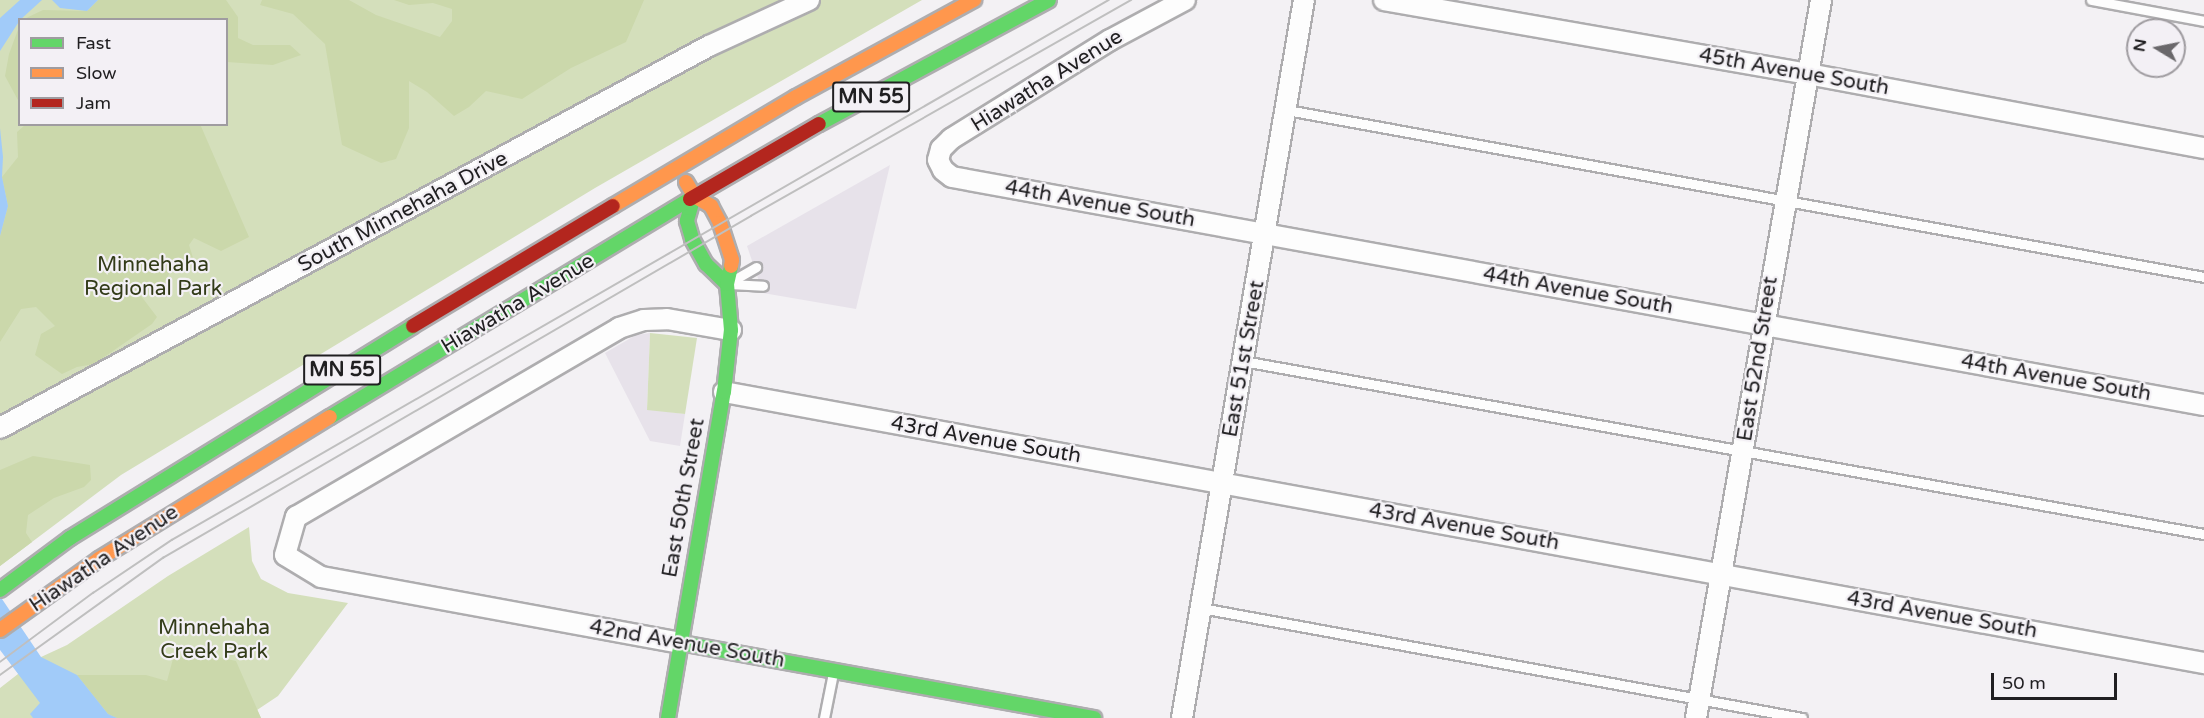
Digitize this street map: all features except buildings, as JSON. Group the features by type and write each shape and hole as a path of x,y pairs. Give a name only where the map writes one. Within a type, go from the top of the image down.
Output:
{"main road":[{"name":"Hiawatha Avenue","path":"6,586 70,538 142,492 796,97 974,0"},
{"name":"Hiawatha Avenue","path":"0,630 99,559 230,477 545,289 694,196 796,137 1049,0"},
{"name":"East 50th Street","path":"668,718 724,392 731,330 727,284 732,260 720,223 711,207 694,196 678,168"},
{"path":"694,196 687,221 692,239 706,264 727,284"},
{"name":"42nd Avenue South","path":"681,643 1094,718"}],"street":[{"name":"South Minnehaha Drive","path":"0,428 709,46 809,0"},
{"name":"Hiawatha Avenue","path":"952,177 943,170 938,160 940,149 951,139 1110,40 1185,0"},
{"name":"East 51st Street","path":"1182,718 1305,0"},
{"name":"45th Avenue South","path":"1384,0 1808,74 2204,148"},
{"name":"East 52nd Street","path":"1698,709 1821,0"},
{"name":"44th Avenue South","path":"952,177 2204,405"},
{"name":"42nd Avenue South","path":"681,643 321,577 285,555 296,517 619,328 644,320 667,319 731,330"},
{"name":"43rd Avenue South","path":"724,392 2204,663"}],"lane":[{"path":"2091,0 2204,21"},
{"path":"1287,110 1786,203 2204,277"},
{"path":"727,284 756,267"},
{"path":"727,284 763,286"},
{"path":"1243,361 2204,534"},
{"path":"1202,608 1698,709 1802,718"},
{"path":"824,718 833,671"}],"shaded area":[{"path":"890,165 856,309 763,293 747,246"},
{"path":"650,333 647,409 685,414 680,446 650,441 605,353 636,335"}],"green space":[{"name":"Minnehaha Regional Park","path":"0,0 922,0 595,188 121,475 0,566"},
{"path":"98,0 226,0 238,17 238,38 253,45 290,45 301,55 273,65 228,62 228,18 26,18 43,10 87,11"},
{"path":"262,0 349,0 376,15 440,37 452,21 452,9 433,3 409,5 394,0 644,0 626,42 571,68 522,99 486,91 469,107 454,116 427,92 409,81 409,128 396,159 381,163 342,145 325,44 293,14 260,5"},
{"path":"18,30 18,100 5,76 9,54"},
{"path":"24,126 201,126 249,237 221,251 194,238 189,245 195,264 188,272 170,272 164,283 144,284 138,292 157,317 152,324 94,364 77,367 62,374 35,355 41,334 55,326 36,307 21,309 0,342 0,236 8,206 2,177 18,157 17,132"},
{"path":"650,333 697,338 685,414 647,410"},
{"path":"33,456 90,465 91,480 84,487 54,498 28,515 26,533 32,542 0,566 0,470"},
{"name":"Minnehaha Creek Park","path":"249,527 252,561 261,579 288,593 348,603 278,696 257,710 261,718 0,718 0,688 18,674 41,657 67,645 168,576"},
{"path":"192,651 236,661 261,718 117,718 108,714 77,675 146,675 167,681 174,655"}],"water":[{"path":"20,0 42,0 22,18 18,18 18,23 0,51 0,18"},
{"path":"52,0 98,0 87,11 60,8"},
{"path":"0,128 3,157 2,177 8,206 0,236"},
{"path":"0,596 41,657 77,675 108,714 117,718 33,718 30,714 40,703 0,650"}],"tram line":[{"path":"0,662 93,593 172,540 1109,0"},
{"path":"0,675 163,558 751,216 1131,0"}],"traffic: fast":[{"path":"819,124 1049,0"},
{"path":"694,196 687,221 692,239 706,264 727,284"},
{"path":"330,417 690,199"},
{"path":"668,718 724,392 731,330 727,284 731,266"},
{"path":"0,590 70,538 413,326"},
{"path":"681,643 1094,718"}],"traffic: slow":[{"path":"613,206 796,97 974,0"},
{"path":"686,182 694,196 711,206 720,223 732,260 731,266"},
{"path":"0,630 99,559 330,417"}],"traffic: jam":[{"path":"690,199 819,124"},
{"path":"413,326 613,206"}]}
